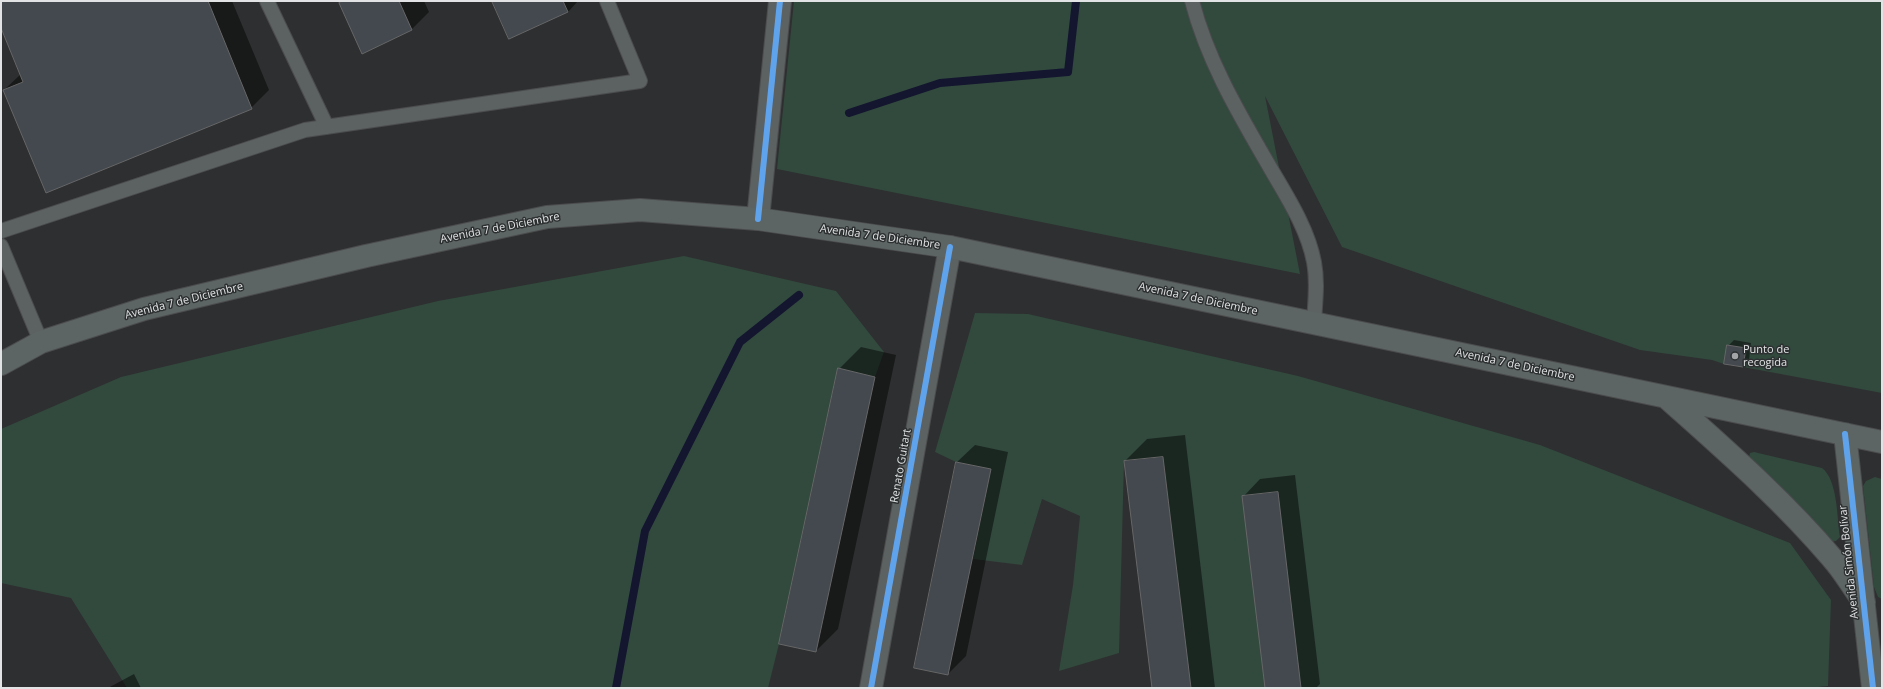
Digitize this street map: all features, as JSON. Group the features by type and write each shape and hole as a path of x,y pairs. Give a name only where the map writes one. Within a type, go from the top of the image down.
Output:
{"main road":[{"name":"Avenida 7 de Diciembre","path":"1,364 41,342 144,309 366,256 547,217 640,210 758,219 950,247 1882,442"},
{"path":"1665,396 1742,465 1799,522 1833,558 1864,602"},
{"name":"Avenida Simón Bolívar","path":"1845,434 1873,688"},
{"path":"1870,662 1882,638"}],"street":[{"path":"758,219 780,1"},
{"name":"Renato Guitart","path":"871,688 950,247"}],"lane":[{"path":"267,1 327,127"},
{"path":"1,230 305,130 640,81 607,1"},
{"path":"1192,1 1208,50 1227,92 1285,194 1309,242 1314,261 1317,287 1314,323"},
{"path":"1,246 41,342"}],"green space":[{"path":"794,1 1882,1 1882,393 1743,367 1746,348 1724,364 1712,360 1640,350 1342,247 1265,96 1300,274 777,169"},
{"path":"684,256 836,291 884,352 875,377 838,369 779,644 768,688 127,688 71,598 1,583 1,429 121,377 438,301"},
{"path":"975,313 1028,314 1298,376 1540,445 1790,543 1831,600 1828,686 1808,688 1191,688 1163,457 1124,461 1119,653 1059,671 1073,585 1080,516 1042,499 1022,565 973,559 991,470 956,462 935,452"},
{"path":"1754,452 1822,468 1831,481 1836,500 1840,537 1836,541 1831,542 1827,539 1749,457 1750,453"},
{"path":"1875,477 1882,479 1882,599 1878,597 1874,587 1863,486 1866,481"}],"building":[{"path":"1,1 208,1 252,109 46,193 3,90 23,82 1,28"},
{"path":"343,1 399,1 412,30 362,54 339,3"},
{"path":"492,1 563,1 568,12 509,39"},
{"name":"Punto de recogida","path":"1727,345 1746,348 1743,367 1724,364"},
{"path":"838,368 875,377 816,652 779,644"},
{"path":"1163,457 1191,688 1152,688 1124,461"},
{"path":"956,462 991,469 948,675 914,668"},
{"path":"1278,492 1301,688 1265,688 1242,496"}],"waterway":[{"path":"849,113 940,83 1068,72 1076,1"},
{"path":"616,688 645,531 740,342 799,295"}],"cycle path":[{"path":"758,219 780,1"},
{"path":"871,688 950,247"},
{"path":"1845,434 1873,688"}],"place":[{"name":"Punto de recogida","path":"1735,356"}]}
